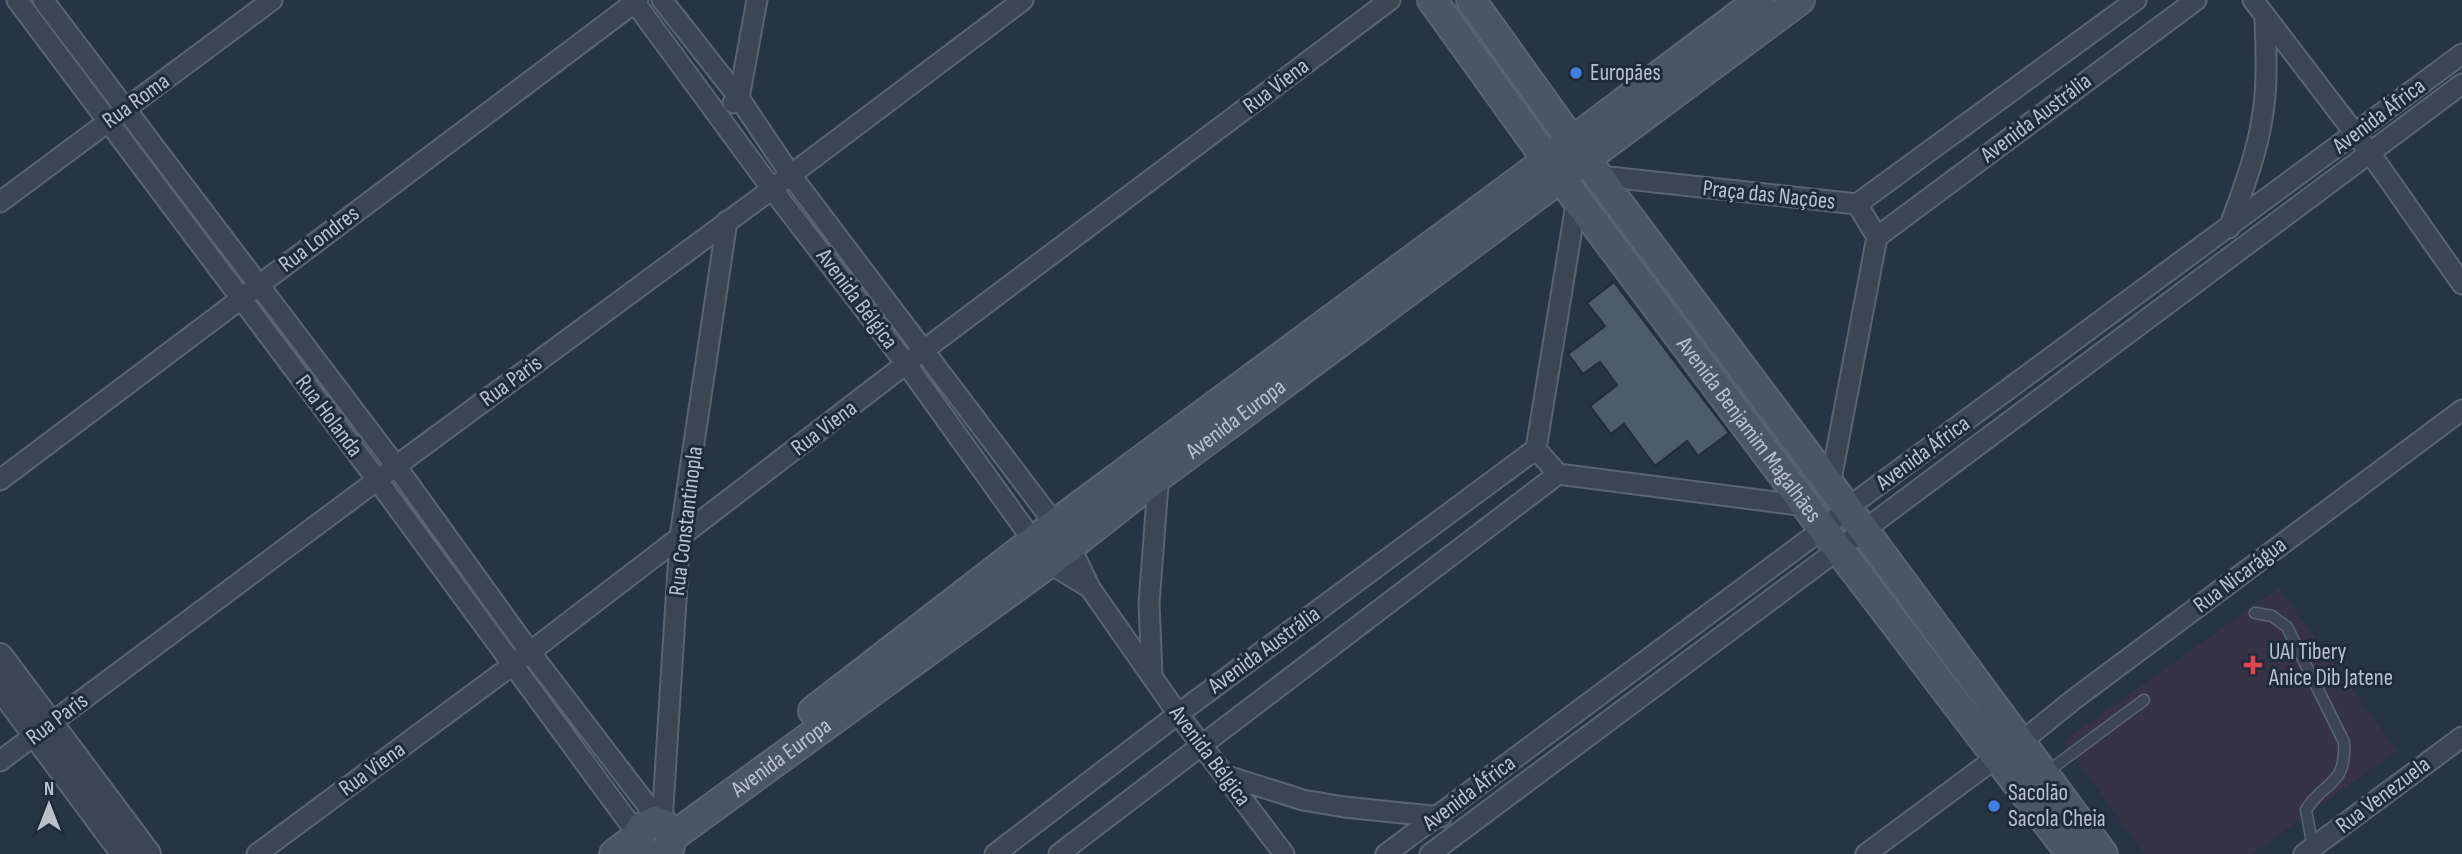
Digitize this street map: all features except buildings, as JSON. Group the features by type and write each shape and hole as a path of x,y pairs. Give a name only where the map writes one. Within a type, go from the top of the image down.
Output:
{"main road":[{"name":"Avenida Benjamim Magalhães","path":"1432,0 1806,506 2008,750 2044,774 2103,854"},
{"name":"Avenida Benjamim Magalhães","path":"1471,0 1855,520 2008,750 2071,854"},
{"name":"Avenida Europa","path":"1052,543 1158,477 1562,179 1759,0"},
{"name":"Avenida Europa","path":"1586,159 1800,0"},
{"name":"Avenida Europa","path":"614,854 660,838 1052,543 1166,444 1562,179"},
{"path":"1653,302 1680,285"}],"street":[{"name":"Rua Holanda","path":"17,0 513,665 660,838"},
{"name":"Rua Holanda","path":"43,0 396,466 660,838"},
{"name":"Rua Roma","path":"0,202 272,0"},
{"name":"Avenida Bélgica","path":"662,0 739,98 790,174 925,350 1052,543"},
{"path":"719,115 739,98 757,0"},
{"name":"Rua Paris","path":"0,761 1023,0"},
{"name":"Rua Viena","path":"257,854 513,665 925,350 1391,0"},
{"name":"Avenida Austrália","path":"1857,204 2136,0"},
{"name":"Avenida Austrália","path":"1877,237 2196,0"},
{"path":"2253,0 2370,153 2462,284"},
{"name":"Avenida Bélgica","path":"635,1 772,189 907,365 1090,588 1178,714 1284,854"},
{"name":"Rua Londres","path":"0,480 635,1"},
{"path":"2229,228 2254,157 2263,117 2265,16"},
{"name":"Avenida África","path":"1430,854 1594,732 1855,520 2229,228 2462,54"},
{"name":"Avenida África","path":"1386,854 1578,712 1832,539 2462,84"},
{"name":"Praça das Nações","path":"1586,159 1857,204 1877,237"},
{"path":"1562,179 1536,449 1558,474 1806,506"},
{"name":"Rua Constantinopla","path":"660,838 680,537 727,220"},
{"path":"1830,485 1877,237"},
{"name":"Rua Nicarágua","path":"1867,854 2462,410"},
{"path":"1152,676 1149,604 1158,477 1166,444"},
{"name":"Avenida Austrália","path":"995,854 1178,714 1536,449"},
{"name":"Avenida Austrália","path":"1059,854 1558,474"},
{"path":"0,656 43,730 124,854"},
{"path":"0,687 43,730 148,854"},
{"path":"1578,712 1594,732"},
{"name":"Rua Venezuela","path":"2308,850 2462,737"},
{"path":"1227,776 1303,800 1344,807 1475,820"}],"lane":[{"path":"2255,612 2272,616 2287,627 2344,742 2345,763 2337,779 2311,801 2306,810 2308,850"},
{"path":"2044,774 2144,700"}],"shaded area":[{"name":"UAI Tibery Anice Dib Jatene","path":"2279,588 2397,751 2252,854 2144,854 2063,741"}],"place":[{"name":"Europães","path":"1576,73"},
{"name":"UAI Tibery Anice Dib Jatene","path":"2253,665"},
{"name":"Sacolão Sacola Cheia","path":"1994,806"}]}
